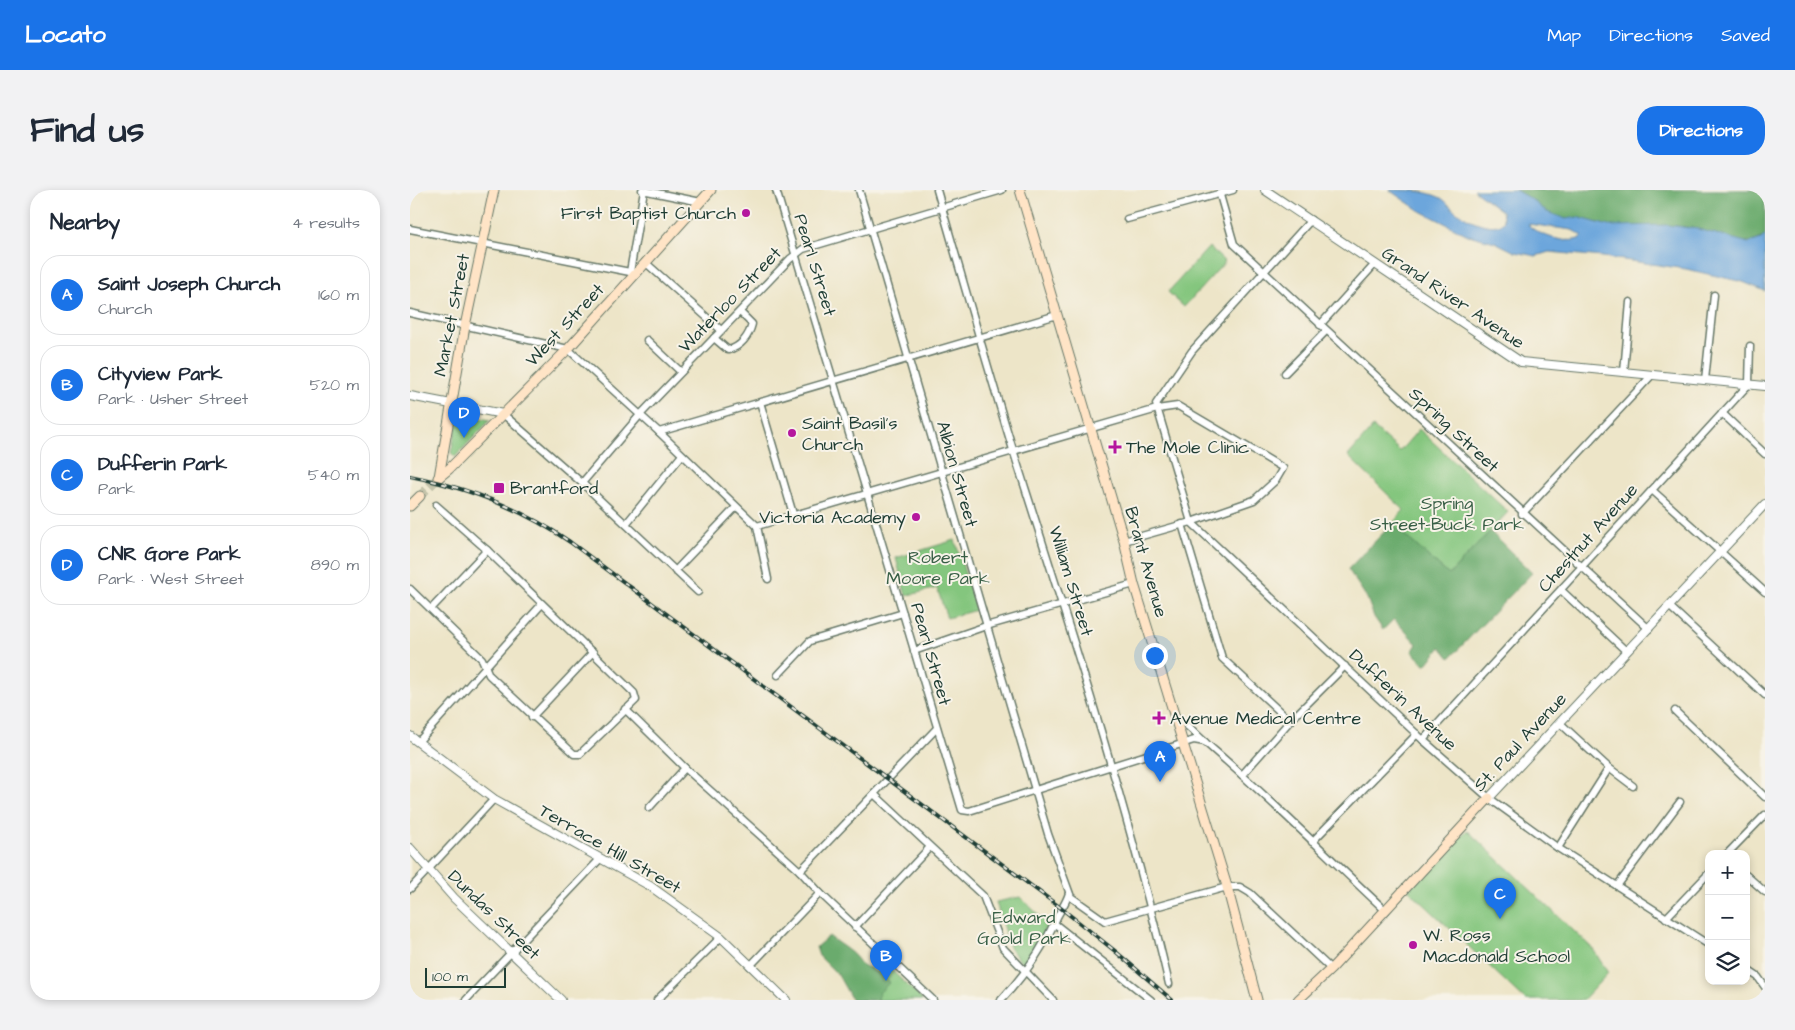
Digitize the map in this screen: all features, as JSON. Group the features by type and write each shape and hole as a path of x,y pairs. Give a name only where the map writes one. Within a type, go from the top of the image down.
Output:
{"main road":[{"name":"Market Street","path":"438,477 494,190"},
{"name":"West Street","path":"438,477 568,349 632,272 645,262 711,190"},
{"name":"Brant Avenue","path":"1020,190 1124,541 1134,584 1227,887 1257,1000"},
{"path":"410,506 420,496"},
{"name":"St. Paul Avenue","path":"1298,1000 1331,969 1386,911 1489,798"}],"street":[{"path":"410,229 632,272 643,190 701,202"},
{"name":"Pearl Street","path":"776,190 835,380 962,810 968,810 1033,789"},
{"name":"Albion Street","path":"859,190 1033,789 1069,893 1105,922 1152,910"},
{"name":"William Street","path":"937,190 1014,452 1063,603 1111,765 1152,910 1169,984"},
{"name":"Waterloo Street","path":"582,483 640,415 721,330 803,249 1002,190"},
{"path":"1127,219 1233,190"},
{"name":"Grand River Avenue","path":"1265,190 1520,362 1765,386"},
{"name":"Spring Street","path":"1220,195 1234,244 1522,514 1648,629"},
{"path":"1191,522 1156,404 1192,351 1311,220"},
{"path":"645,262 721,330"},
{"path":"1320,324 1374,264"},
{"path":"1705,380 1714,295"},
{"path":"1624,372 1630,302"},
{"path":"714,338 728,350 736,348 750,334 752,324 740,312"},
{"path":"410,313 568,349 659,432 757,526 768,579"},
{"path":"659,432 1057,315"},
{"path":"1285,373 1326,331"},
{"path":"647,340 681,372"},
{"path":"1749,384 1750,346"},
{"path":"1522,514 1650,376"},
{"name":"Chestnut Avenue","path":"1423,740 1749,384"},
{"path":"410,396 503,414 582,483 698,592"},
{"path":"760,402 793,514"},
{"path":"757,526 1157,409 1178,406 1284,468 1276,480 1254,500 1191,522 1124,541"},
{"path":"1722,413 1765,454"},
{"path":"626,524 682,455"},
{"path":"1652,490 1722,551 1765,592"},
{"name":"St. Paul Avenue","path":"1489,798 1765,504"},
{"path":"410,589 482,658 489,675 532,717 577,755 636,700 634,694 593,652 487,550 436,505"},
{"path":"676,571 736,507"},
{"name":"Dufferin Avenue","path":"1191,522 1416,734 1489,798 1558,848 1705,942"},
{"path":"1182,524 1222,658 1290,721"},
{"path":"431,609 487,550"},
{"path":"914,651 986,626 1134,584"},
{"path":"1561,590 1626,651"},
{"path":"418,742 542,604"},
{"path":"1669,606 1765,695"},
{"path":"778,675 810,641 903,613"},
{"path":"532,717 593,652"},
{"path":"1242,774 1290,721 1345,666"},
{"path":"625,709 685,768 800,871 820,894 933,1000"},
{"path":"1675,711 1765,797"},
{"path":"1175,716 1195,730 1204,742 1242,774 1386,911"},
{"path":"1560,723 1609,768 1633,786"},
{"path":"800,871 937,728"},
{"path":"1312,842 1416,734"},
{"name":"Terrace Hill Street","path":"410,736 494,799 650,886 721,937 786,1000"},
{"path":"1033,789 1194,740 1204,742"},
{"path":"649,808 685,768"},
{"path":"1558,848 1609,768"},
{"path":"874,794 983,896 1003,948 1053,1000"},
{"path":"410,889 494,799"},
{"path":"1617,886 1680,802"},
{"path":"1731,850 1765,814"},
{"path":"855,927 930,847"},
{"name":"Dundas Street","path":"410,848 428,870 561,1000"},
{"path":"466,1000 600,859"},
{"path":"1666,918 1705,877"},
{"path":"1750,879 1765,892"},
{"path":"1152,910 1227,887 1240,887 1250,893 1331,969"},
{"path":"1001,1000 1026,974 1065,906 1069,893"},
{"path":"750,966 820,894"},
{"path":"1055,924 1069,908 1078,902"},
{"path":"1055,924 1151,1000"},
{"path":"657,1000 721,937"},
{"path":"1750,972 1764,984"}],"green space":[{"path":"1515,190 1765,190 1765,235 1758,240 1741,242 1685,227 1609,226 1579,218 1564,219 1545,210"},
{"path":"1209,247 1225,262 1184,307 1168,292"},
{"path":"459,414 490,420 455,457 451,453"},
{"name":"Spring Street-Buck Park","path":"1373,427 1400,451 1419,429 1508,512 1449,575 1392,524 1404,510 1348,456"},
{"path":"1392,524 1449,575 1490,531 1532,573 1450,658 1441,647 1426,665 1412,652 1417,644 1394,619 1383,630 1374,617 1367,598 1348,569"},
{"name":"Robert Moore Park","path":"955,540 976,610 947,618 937,588 906,596 896,558"},
{"path":"1467,830 1593,949 1608,973 1583,1000 1525,1000 1408,889"},
{"name":"Edward Goold Park","path":"1020,897 1048,924 1024,966 1009,947 996,902"},
{"path":"829,936 851,953 862,966 870,968 890,982 879,993 878,1000 852,1000 838,975 819,956 816,947"},
{"path":"885,964 923,1000 851,1000"}],"water":[{"path":"1389,190 1414,191 1442,198 1461,215 1473,221 1493,226 1504,222 1502,211 1474,190 1515,190 1531,199 1547,212 1566,219 1577,217 1609,226 1668,225 1698,229 1749,243 1761,239 1765,235 1765,291 1743,282 1686,269 1603,257 1549,252 1536,256 1515,252 1495,242 1468,235 1417,209","holes":["1528,224 1572,230 1583,236 1578,239 1563,240 1546,236"]}],"tunnel":[{"path":"420,496 438,478"}],"railway":[{"path":"410,476 474,493 494,501 533,519 570,542 1057,905 1172,1000"}],"place":[{"name":"First Baptist Church","path":"746,213"},
{"name":"Saint Basil's Church","path":"792,433"},
{"name":"CNR Gore Park","path":"464,438"},
{"name":"The Mole Clinic","path":"1115,447"},
{"name":"Brantford","path":"499,488"},
{"name":"Victoria Academy","path":"916,517"},
{"name":"Avenue Medical Centre","path":"1159,718"},
{"name":"Saint Joseph Church","path":"1160,782"},
{"name":"Dufferin Park","path":"1500,919"},
{"name":"W. Ross Macdonald School","path":"1413,945"},
{"name":"Cityview Park","path":"886,981"}]}
